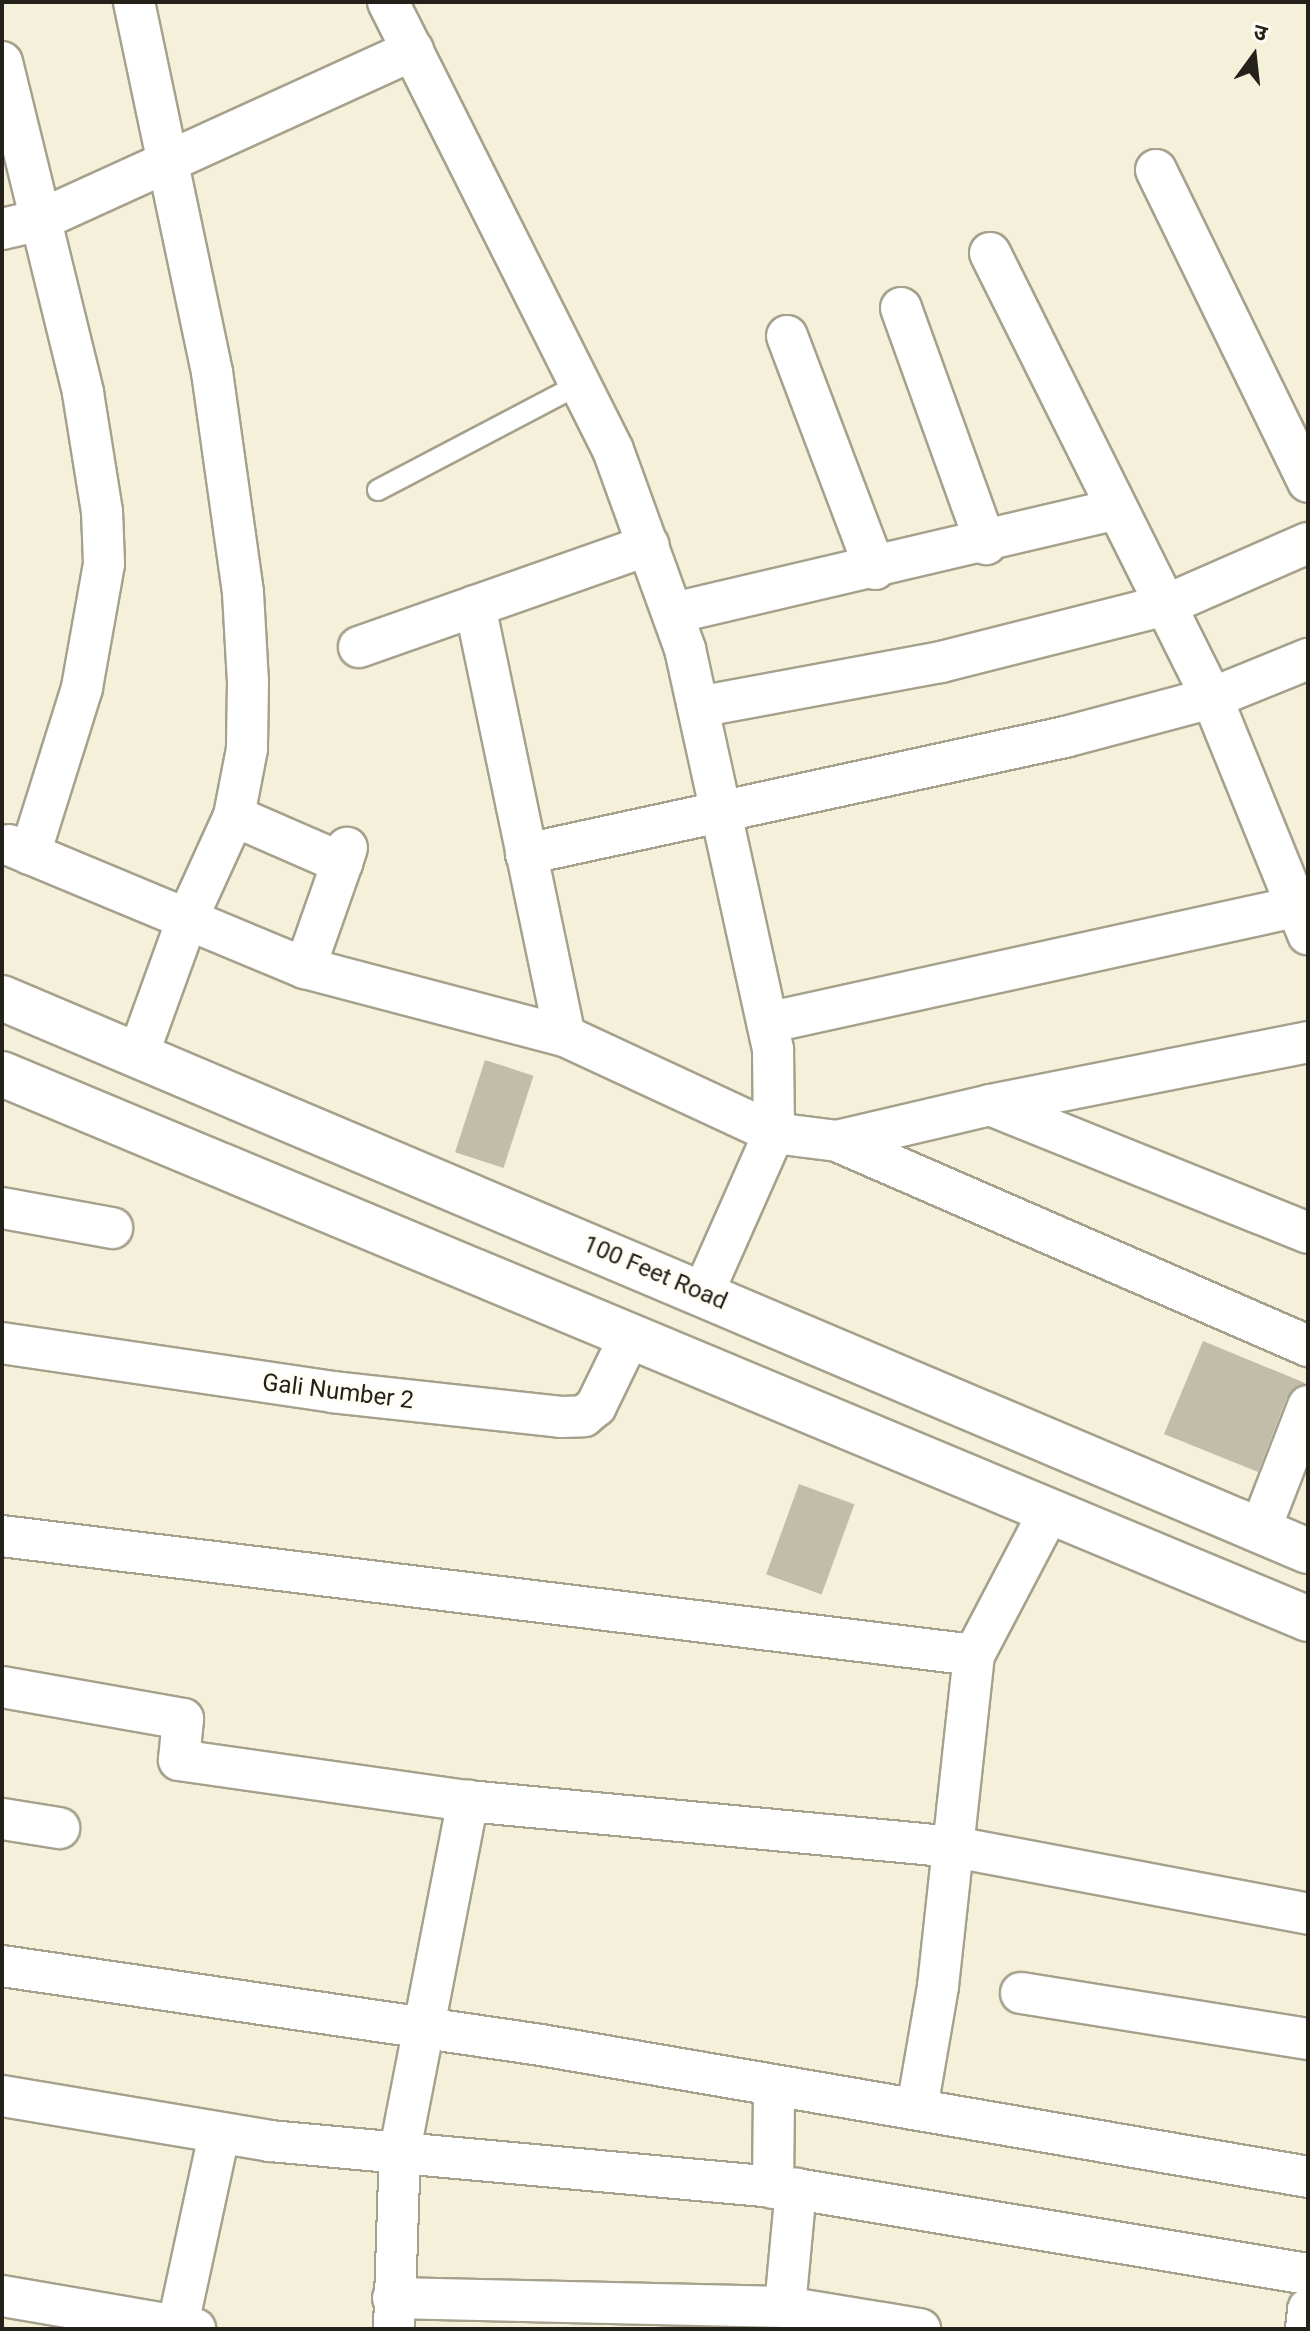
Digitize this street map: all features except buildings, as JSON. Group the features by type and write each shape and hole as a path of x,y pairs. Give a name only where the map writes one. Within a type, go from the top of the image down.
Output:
{"main road":[{"name":"100 Feet Road","path":"2,998 1308,1551"},
{"path":"2,1074 1308,1619"},
{"path":"675,1356 703,1293"}],"street":[{"path":"134,2 165,166 212,372 243,593 247,749 234,816 188,917 138,1055"},
{"path":"388,2 580,384 649,545 674,613 698,707 771,1022 774,1133 703,1293"},
{"path":"21,225 165,166 413,50"},
{"path":"2,62 21,225 83,393 102,511 104,564 71,731 11,847 188,917 305,968 565,1036 774,1133 837,1141 1308,1346"},
{"path":"1156,170 1308,482"},
{"path":"771,1022 1306,915 1212,698 990,253"},
{"path":"901,308 986,544"},
{"path":"787,336 875,569"},
{"path":"674,613 986,544 1117,509"},
{"path":"698,707 941,662 1166,605 1308,543"},
{"path":"359,647 649,545"},
{"path":"475,606 565,1036"},
{"path":"526,854 722,813 1212,698 1308,659"},
{"path":"234,816 344,856 305,968"},
{"path":"837,1141 990,1105 1308,1042"},
{"path":"990,1105 1308,1233"},
{"path":"2,1208 112,1228"},
{"name":"Gali Number 2","path":"2,1343 332,1392 561,1417 584,1416 596,1406 630,1336"},
{"path":"1260,1530 1308,1406"},
{"path":"917,2108 955,1847 974,1655 1049,1512"},
{"path":"2,1536 974,1655"},
{"path":"2,1687 183,1719 179,1760 468,1801 955,1847 1308,1914"},
{"path":"468,1801 400,2150 394,2313 785,2307 920,2329"},
{"path":"2,1819 59,1828"},
{"path":"2,1966 426,2029 917,2108 1308,2177"},
{"path":"1021,1993 1308,2039"},
{"path":"774,2087 784,2189 785,2307"},
{"path":"2,2096 219,2135 784,2189 1308,2274"},
{"path":"2,2305 2,2296 183,2328 219,2135"},
{"path":"1306,2329 1308,2309"}],"lane":[{"path":"378,490 580,384"}]}
